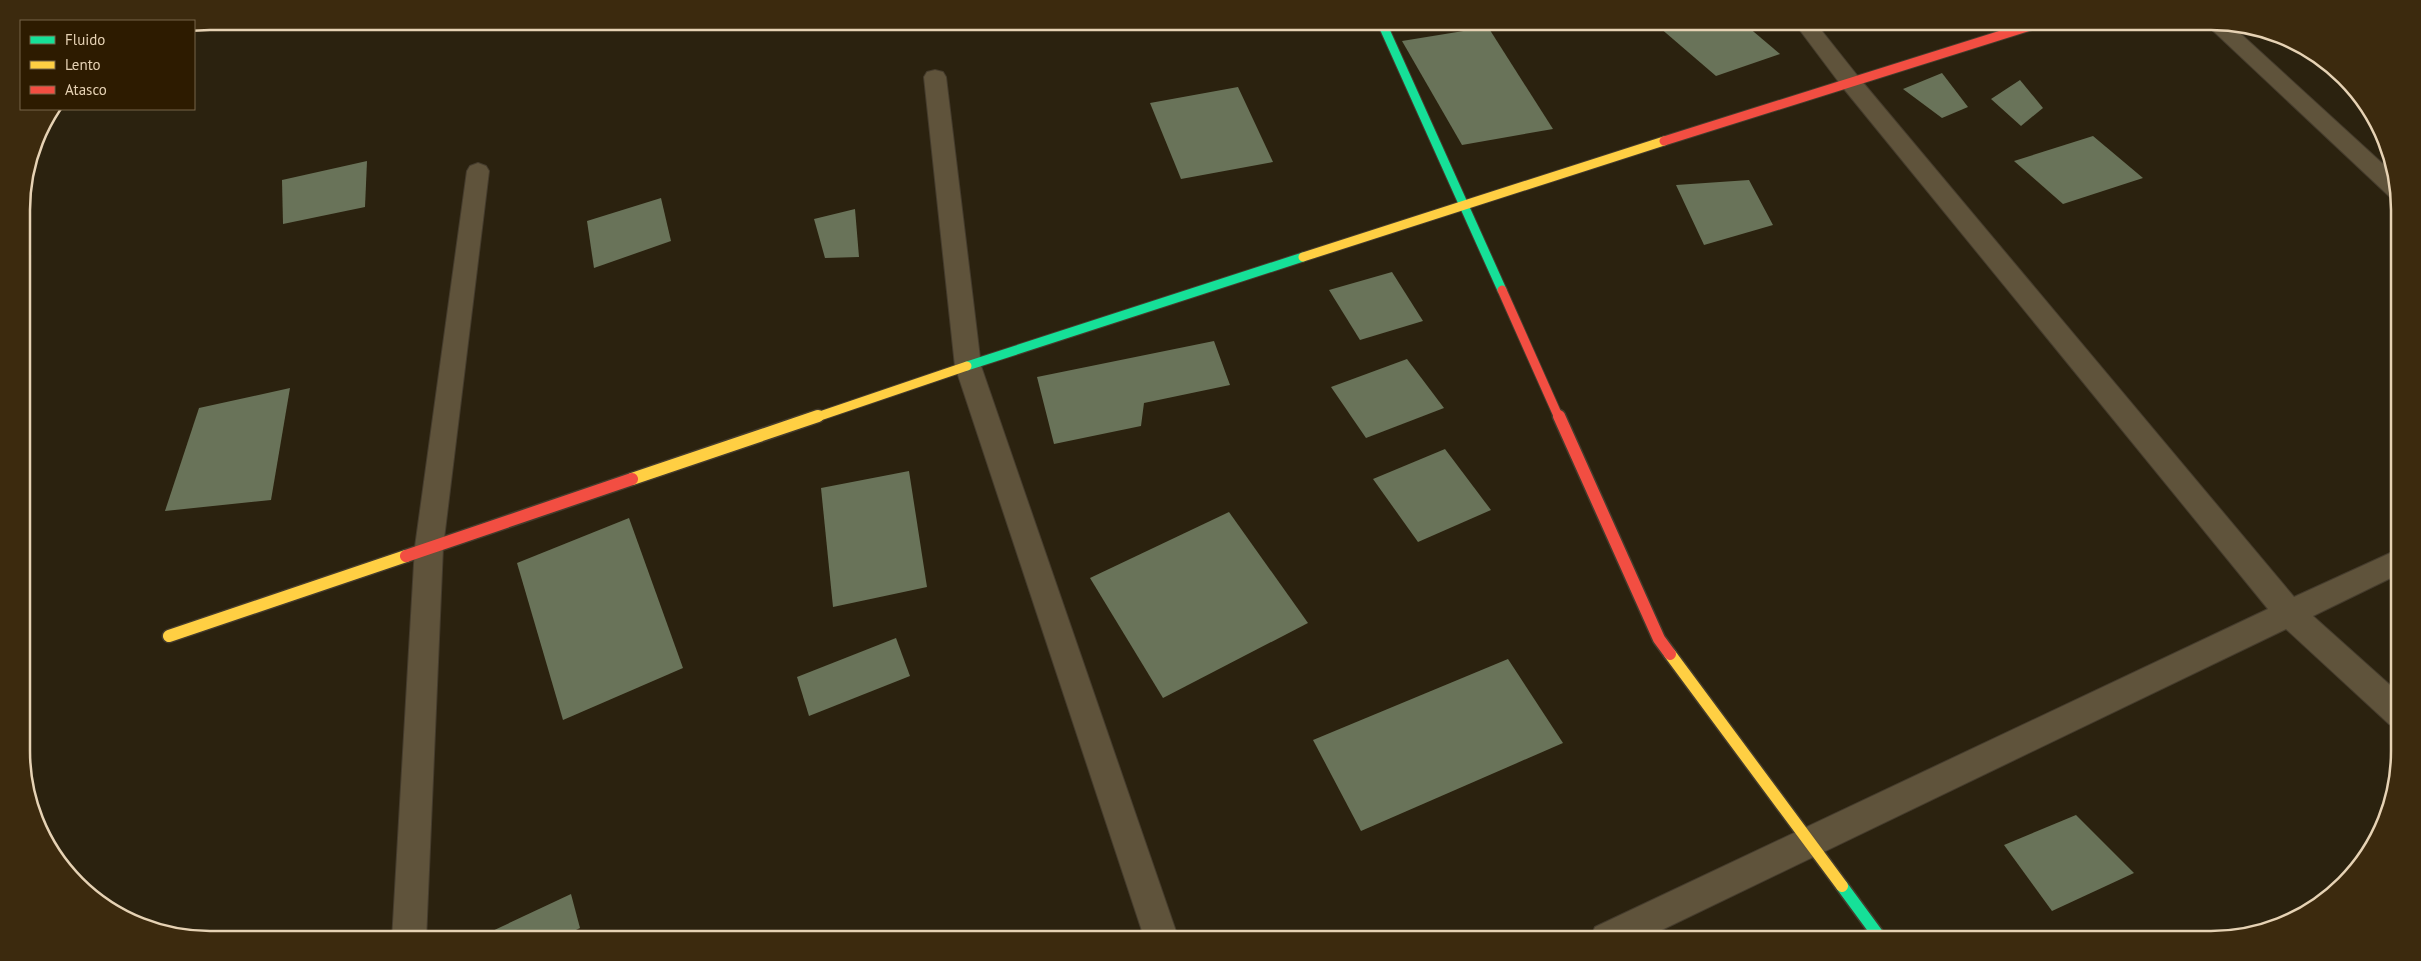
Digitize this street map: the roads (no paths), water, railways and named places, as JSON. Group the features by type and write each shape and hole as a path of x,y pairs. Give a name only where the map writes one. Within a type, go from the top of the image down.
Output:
{"street":[{"path":"1385,30 1659,639 1875,931"},
{"path":"1810,30 1852,84 2290,614 2391,706"},
{"path":"168,636 968,366 1463,205 1852,84 2018,30"},
{"path":"2224,30 2389,183"},
{"path":"935,77 968,366 1159,931"},
{"path":"409,931 428,547 478,171"},
{"path":"1626,931 2391,565"}]}
